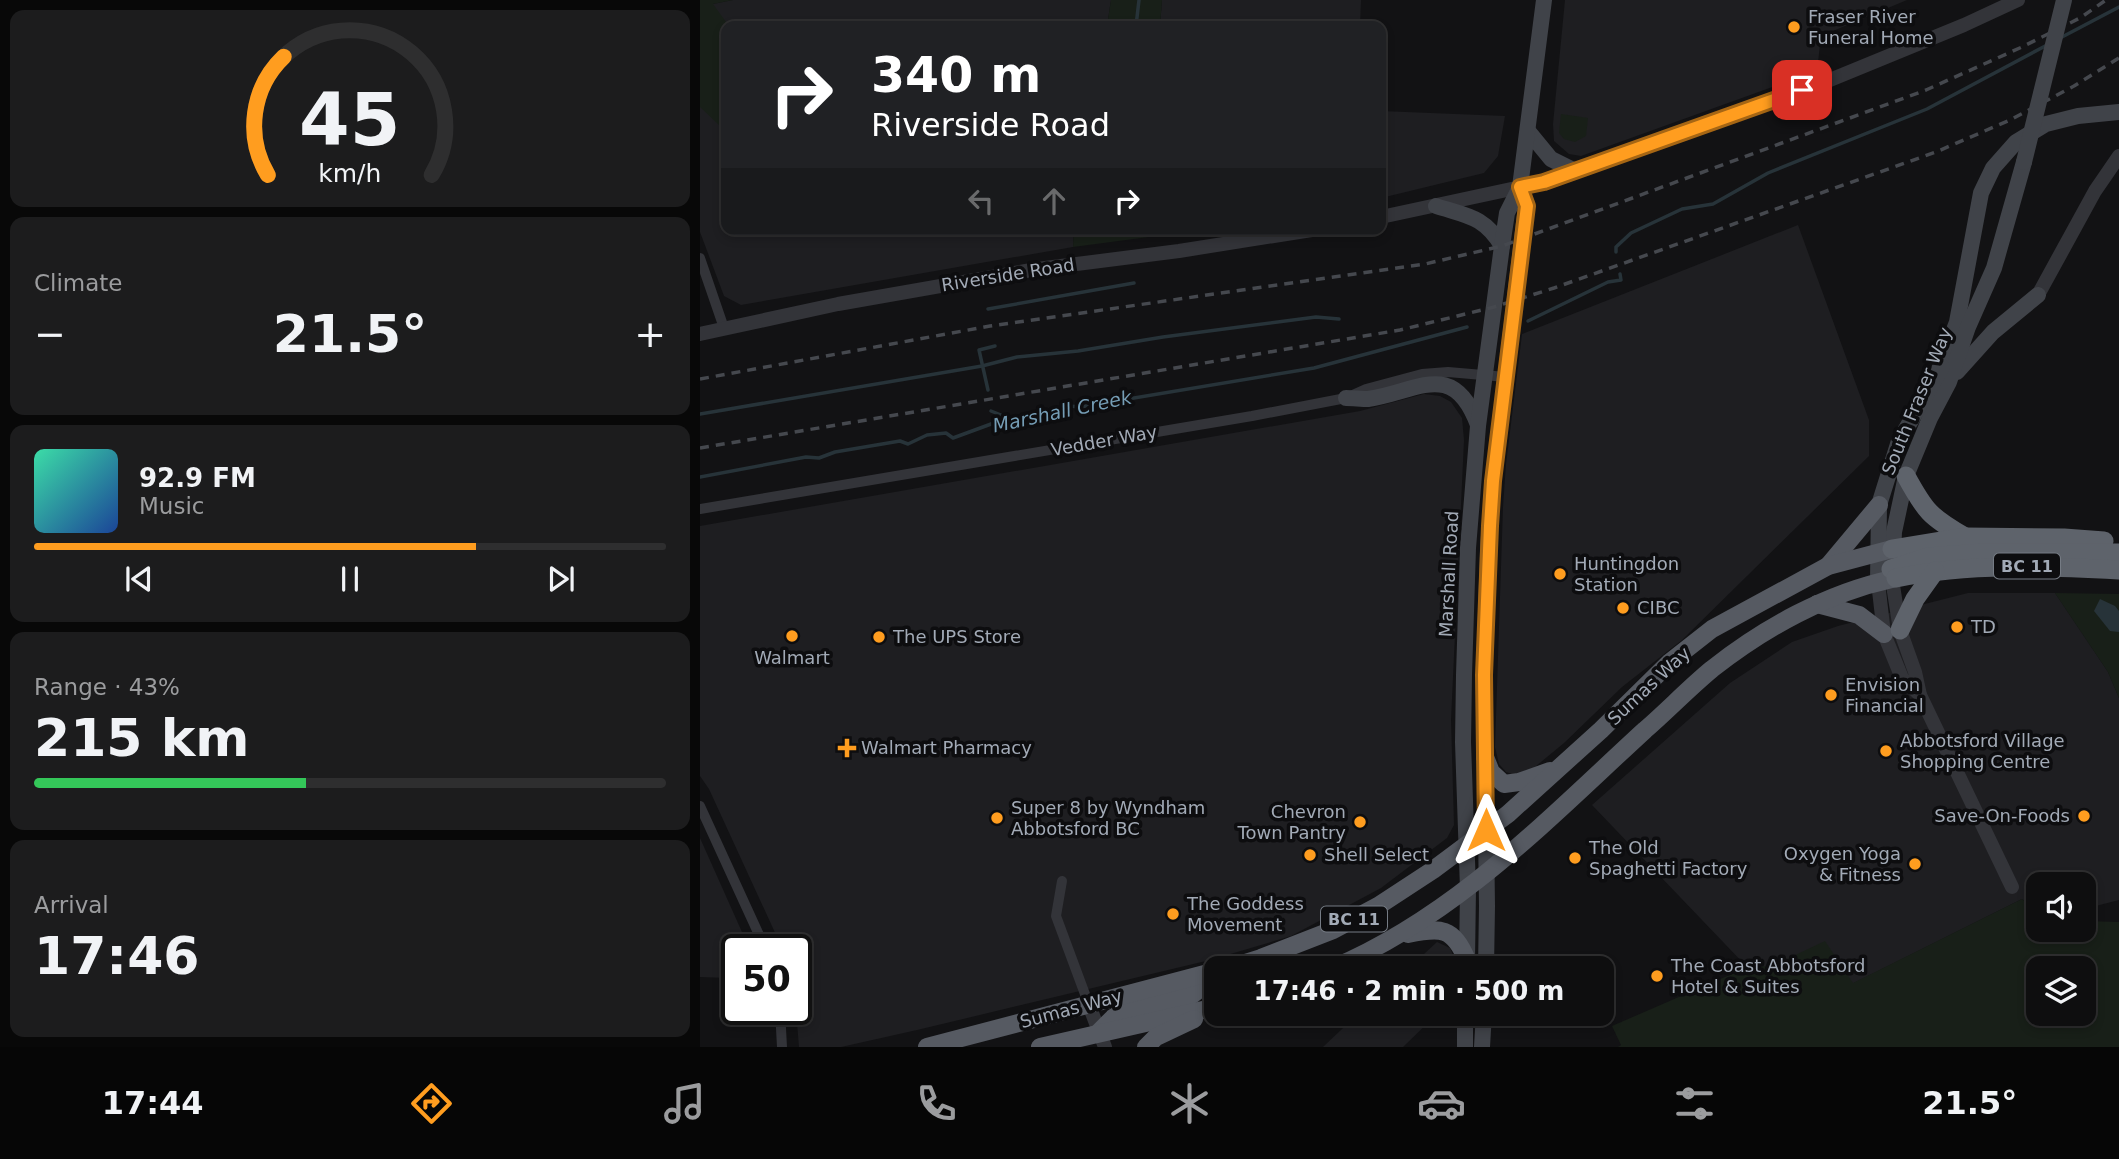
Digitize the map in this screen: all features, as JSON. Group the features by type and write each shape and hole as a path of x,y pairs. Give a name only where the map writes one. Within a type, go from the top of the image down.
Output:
{"highway":[{"path":"1906,476 1928,513 1965,537"},
{"path":"1828,566 1879,505"},
{"name":"Sumas Way","path":"1262,956 1334,930 1404,889 1508,814 1601,730 1670,662 1712,629 1828,566 1885,550 1965,537 2064,538 2119,542"},
{"path":"1887,577 1928,557 1982,553 2119,553"},
{"name":"Sumas Way","path":"1357,956 1422,922 1468,889 1712,670 1758,637 1817,604 1887,577 1935,571 2011,566 2119,570"},
{"path":"1817,604 1859,615 1892,632 1935,571"},
{"path":"1485,757 1492,772 1504,784 1519,782 1557,769"},
{"path":"1394,937 1428,929 1449,933 1459,941 1464,956"},
{"name":"Sumas Way","path":"927,1047 1204,977"},
{"path":"1102,1040 1113,1018 1121,1013 1192,995 1204,984"},
{"name":"Sumas Way","path":"1040,1047 1102,1040 1204,1011"},
{"path":"1146,1047 1156,1037 1204,1014"}],"main road":[{"name":"Marshall Road","path":"1467,956 1468,889 1463,742 1468,548 1478,426 1502,246 1507,214 1520,187 1544,0"},
{"name":"South Fraser Way","path":"1885,550 1906,476 1943,379 1994,268 2024,162 2064,0"},
{"path":"1943,379 1957,322 1981,193 1993,168 2016,142 2046,124 2078,116 2115,116"},
{"path":"1528,131 1551,159 1575,172"},
{"name":"Marshall Road","path":"1486,956 1484,675 1488,549 1493,481 1527,206 1520,187"},
{"path":"1436,206 1482,222 1502,246"},
{"path":"1943,379 2038,295"},
{"name":"South Fraser Way","path":"1887,577 1879,505 1899,441 1943,379"},
{"path":"1346,398 1367,399 1423,384 1438,384 1460,393 1473,411 1478,426"},
{"path":"1465,1026 1465,1047"},
{"path":"1482,1047 1483,1026"}],"street":[{"path":"1386,216 1544,182 1575,172 1825,82 2018,0"},
{"path":"2038,295 2095,191 2119,156"},
{"name":"Riverside Road","path":"700,334 838,304 1037,269 1280,235"},
{"path":"700,258 724,328"},
{"name":"Vedder Way","path":"700,509 1252,416 1346,398 1366,389 1422,374 1448,372 1506,377"},
{"name":"South Fraser Way","path":"1887,577 1892,632 1915,672 1920,695 2012,887"},
{"path":"700,806 759,934"},
{"path":"1062,881 1056,916 1102,1040"},
{"path":"781,1025 782,1047"}],"shaded area":[{"path":"700,0 733,0 713,4 725,21 721,21 719,125 700,107"},
{"path":"733,0 1111,0 1108,21 721,21 721,235 1074,235 1073,247 741,305 724,296 700,232 700,22 713,4"},
{"path":"1111,0 1162,0 1160,21 1108,21"},
{"path":"1162,0 1361,0 1360,21 1160,21"},
{"path":"1565,0 1907,0 1821,36 1817,71 1581,156 1569,154 1554,141 1553,124"},
{"path":"1386,111 1505,116 1498,156 1484,173 1386,197"},
{"path":"1561,114 1588,118 1586,136 1575,142 1564,139 1559,133"},
{"path":"1798,225 1869,420 1869,456 1682,640 1622,687 1564,743 1530,771 1518,776 1506,772 1499,764 1495,747 1503,507 1522,334"},
{"path":"1074,235 1164,235 1073,247"},
{"path":"1424,394 1440,396 1451,402 1462,418 1464,440 1451,720 1454,825 1447,838 1381,888 1291,936 1224,956 1204,956 1204,961 917,1030 841,1047 799,1047 797,1025 812,1025 812,934 776,934 709,789 700,776 700,526 1360,411"},
{"name":"Abbotsford Village Shopping Centre","path":"1968,593 2055,593 2108,672 2119,698 2119,900 2096,906 2096,872 2026,872 2026,903 2022,899 1792,1014 1592,805 1730,683 1792,642 1838,626"},
{"path":"2055,593 2119,594 2119,698 2108,672"},
{"path":"2100,599 2119,611 2119,632 2110,631 2094,611"},
{"path":"700,838 743,934 721,934 721,978 700,977"},
{"path":"2022,899 2026,903 2026,942 2096,942 2096,921 2119,922 2119,1047 1618,1047 1621,1045 1612,1026 1748,967 1772,966 1825,941 1853,983"},
{"path":"1437,942 1450,948 1453,956 1422,956"},
{"path":"1345,1026 1425,1026 1403,1047 1323,1047"}],"waterway":[{"path":"1137,21 1139,0"},
{"path":"2062,37 2119,7"},
{"path":"1616,252 1616,247 1631,233 1682,209 1713,204 1768,173 1927,109 2049,44"},
{"path":"1528,321 1608,282 1621,280 1620,274"},
{"path":"988,309 1134,283"},
{"path":"700,414 982,366 1017,357 1078,351 1316,317 1339,319"},
{"name":"Marshall Creek","path":"700,477 806,457 819,458 835,452 900,441 908,444 927,435 946,433 953,438 1002,420 1058,415 1069,406 1080,407 1314,368 1467,327"},
{"path":"988,390 979,350 995,346"},
{"path":"991,411 1001,415 1002,420"}],"railway":[{"path":"700,379 990,326 1425,264 1502,246 1926,90 2022,47 2080,18 2106,0"},
{"path":"700,448 1400,330 1494,307 1936,152 2010,120 2119,58"}],"place":[{"name":"Fraser River Funeral Home","path":"1794,27"},
{"name":"Huntingdon Station","path":"1560,574"},
{"name":"CIBC","path":"1623,608"},
{"name":"TD","path":"1957,627"},
{"name":"Walmart","path":"792,636"},
{"name":"The UPS Store","path":"879,637"},
{"name":"Envision Financial","path":"1831,695"},
{"name":"Walmart Pharmacy","path":"847,748"},
{"name":"Abbotsford Village Shopping Centre","path":"1886,751"},
{"name":"Save-On-Foods","path":"2084,816"},
{"name":"Super 8 by Wyndham Abbotsford BC","path":"997,818"},
{"name":"Chevron Town Pantry","path":"1360,822"},
{"name":"Shell Select","path":"1310,855"},
{"name":"The Old Spaghetti Factory","path":"1575,858"},
{"name":"Oxygen Yoga & Fitness","path":"1915,864"},
{"name":"The Goddess Movement","path":"1173,914"},
{"name":"The Coast Abbotsford Hotel & Suites","path":"1657,976"}],"route":[{"path":"1486,830 1484,675 1488,549 1493,481 1527,206 1520,187 1544,182 1802,90"}]}
